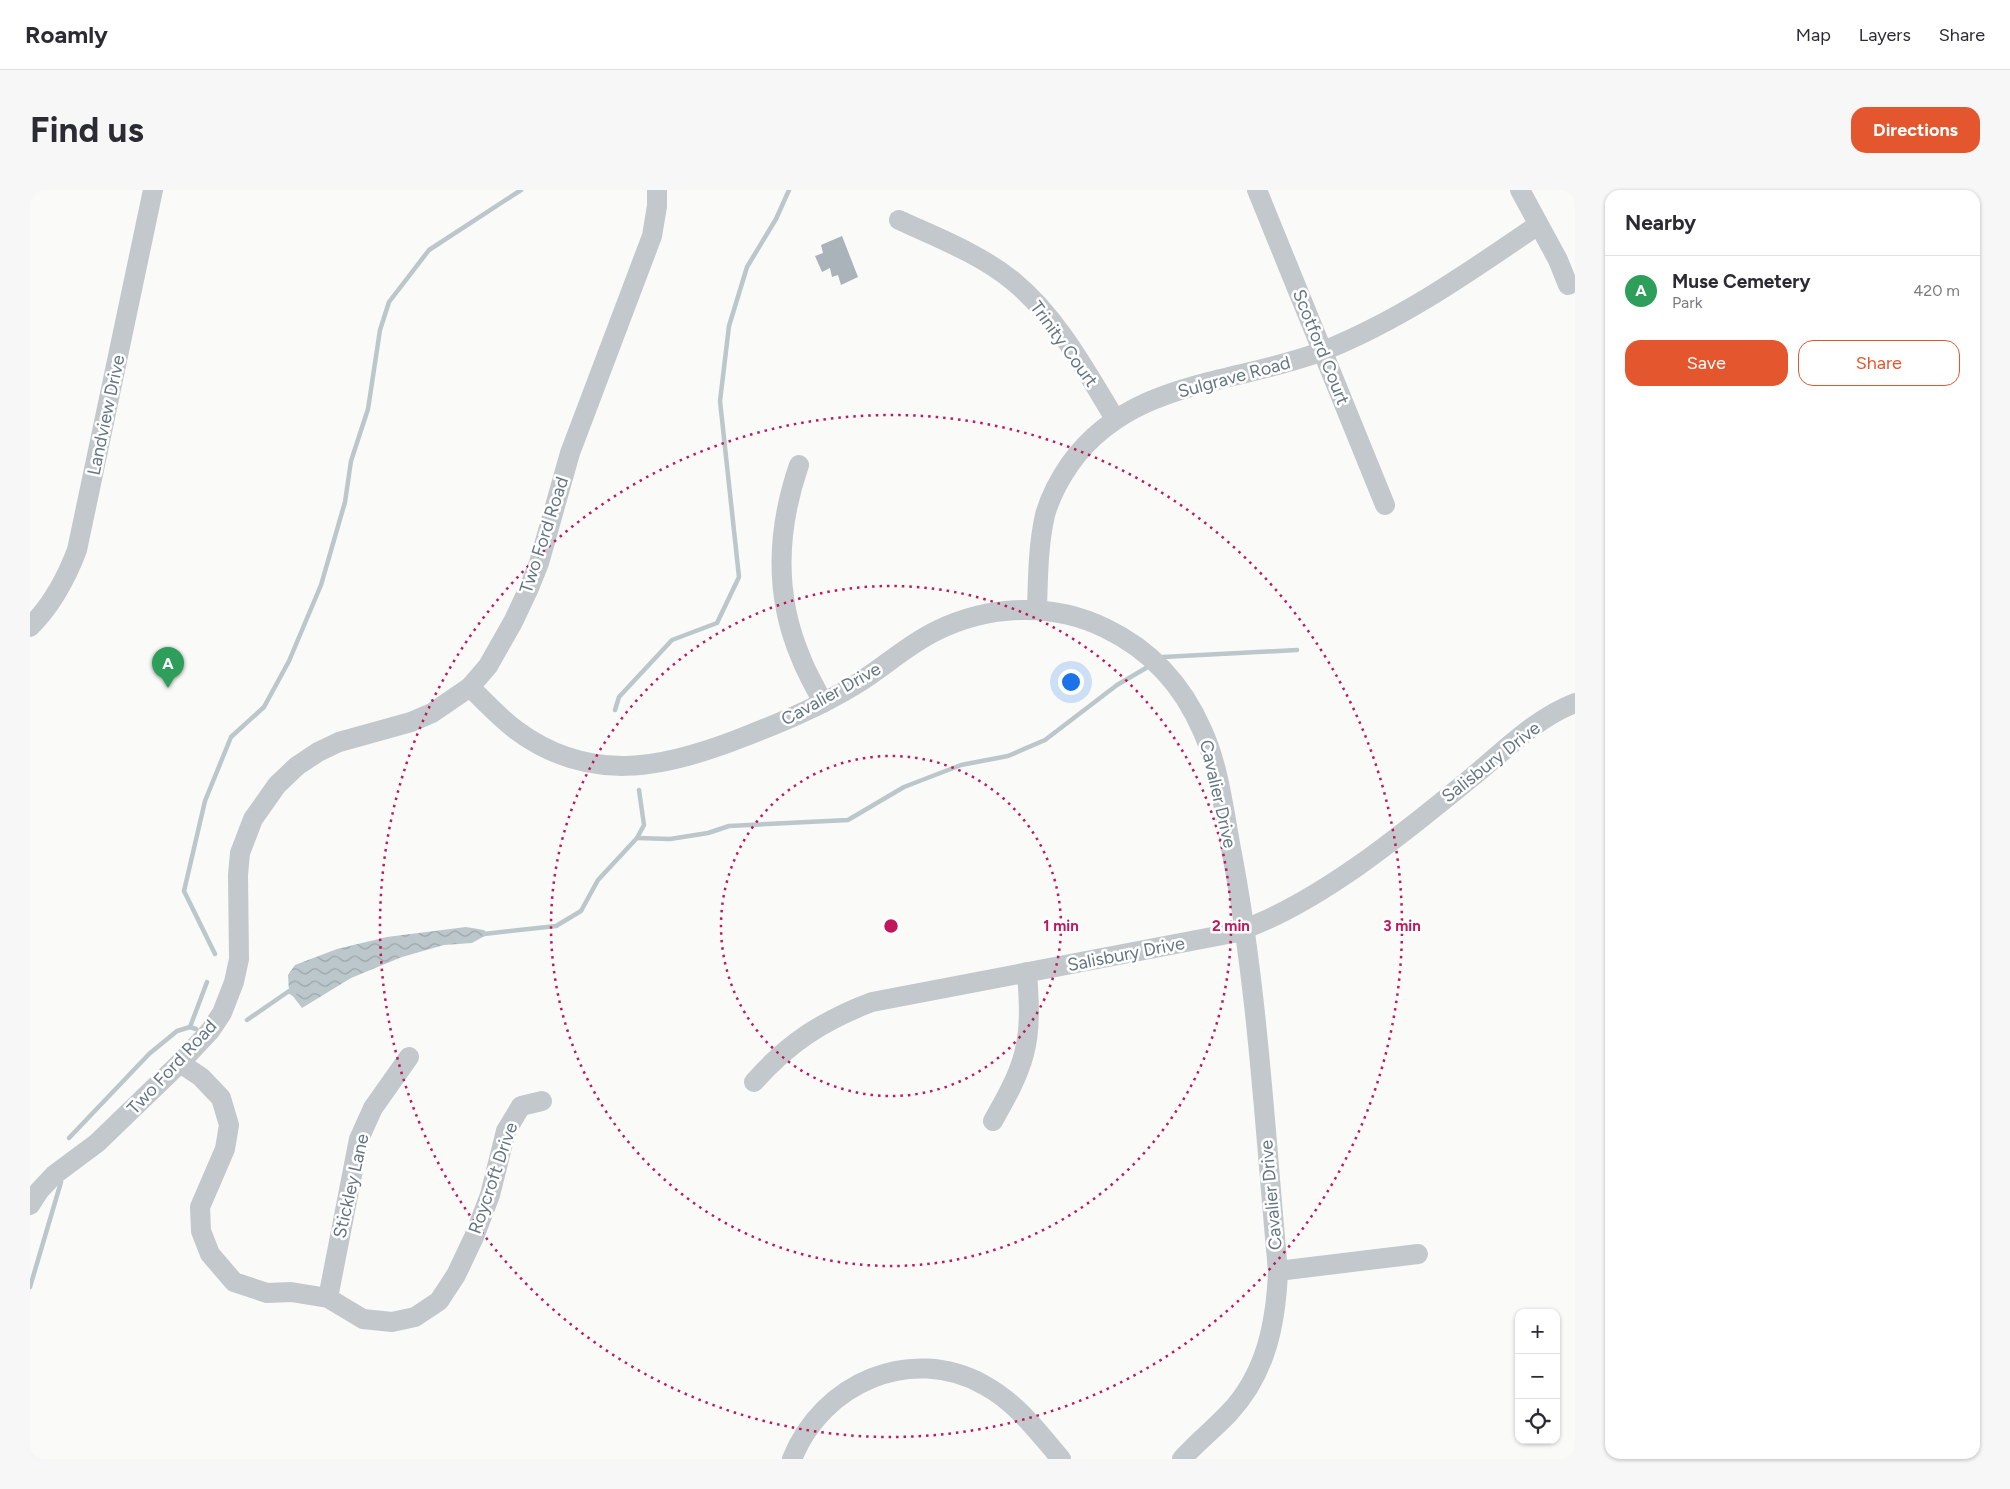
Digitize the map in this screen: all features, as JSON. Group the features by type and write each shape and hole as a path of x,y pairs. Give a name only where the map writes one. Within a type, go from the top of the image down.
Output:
{"street":[{"name":"Landview Drive","path":"30,627 54,597 69,571 77,550 153,190"},
{"name":"Two Ford Road","path":"30,1205 39,1191 54,1175 97,1142 180,1063 210,1031 222,1013 231,993 239,959 238,875 240,853 246,833 265,800 277,785 298,766 318,752 353,737 411,722 432,713 470,687 488,666 513,622 539,562 570,454 652,236 657,206 657,190"},
{"name":"Scotford Court","path":"1257,190 1385,504"},
{"path":"1520,190 1558,260 1568,284"},
{"name":"Trinity Court","path":"899,220 990,264 1013,280 1034,299 1052,321 1088,374 1115,419"},
{"name":"Sulgrave Road","path":"1036,609 1042,530 1054,491 1077,455 1090,440 1115,419 1148,401 1201,384 1279,365 1322,351 1372,329 1462,278 1538,225"},
{"path":"799,465 784,516 780,548 784,602 791,631 801,659 823,703"},
{"name":"Cavalier Drive","path":"470,687 503,720 541,746 578,761 603,766 624,767 654,765 676,760 776,725 823,703 857,684 915,642 937,630 960,621 984,615 1012,610 1036,609 1076,615 1120,635 1142,649 1161,666 1178,686 1204,733 1214,761 1244,929 1260,1069 1278,1271 1273,1327 1257,1373 1245,1394 1230,1412 1182,1459"},
{"name":"Salisbury Drive","path":"754,1082 790,1046 821,1024 872,1002 900,995 1107,958 1244,929 1265,920 1310,896 1354,868 1476,774 1512,743 1547,717 1575,703"},
{"path":"994,1121 1015,1079 1024,1054 1029,1001 1027,972"},
{"name":"Stickley Lane","path":"328,1298 359,1139 373,1108 409,1057"},
{"name":"Roycroft Drive","path":"180,1063 201,1077 221,1098 229,1125 225,1149 200,1207 201,1231 210,1254 234,1282 267,1293 291,1292 328,1298 363,1319 392,1322 415,1317 439,1301 456,1275 477,1228 490,1195 506,1131 521,1106 542,1101"},
{"path":"1278,1271 1418,1254"},
{"path":"792,1459 808,1427 822,1411 841,1395 876,1376 923,1368 958,1373 984,1385 1004,1398 1022,1415 1061,1459"}],"water":[{"path":"466,927 484,930 488,934 472,943 444,945 402,957 351,978 302,1008 289,991 288,975 295,965 337,949 387,937"}],"building":[{"path":"842,236 858,277 841,285 838,275 832,277 830,268 822,272 815,256 823,253 821,245"}],"waterway":[{"path":"215,954 184,891 205,801 231,737 264,707 289,661 321,585 345,502 351,461 368,409 380,330 389,302 429,250 521,190"},
{"path":"615,710 619,697 672,640 717,623 739,577 720,401 729,326 747,267 776,219 789,190"},
{"path":"1163,657 1297,650"},
{"path":"637,838 670,839 708,833 729,826 848,820 904,787 961,765 1008,756 1045,740 1117,685 1146,668"},
{"path":"484,934 556,926 581,911 598,880 637,838 644,825 639,790"},
{"path":"190,1027 207,982"},
{"path":"247,1020 289,991 294,994"},
{"path":"69,1138 149,1054 177,1031 190,1027 196,1029"},
{"path":"30,1287 61,1182"}],"place":[{"name":"Muse Cemetery","path":"168,688"}]}
